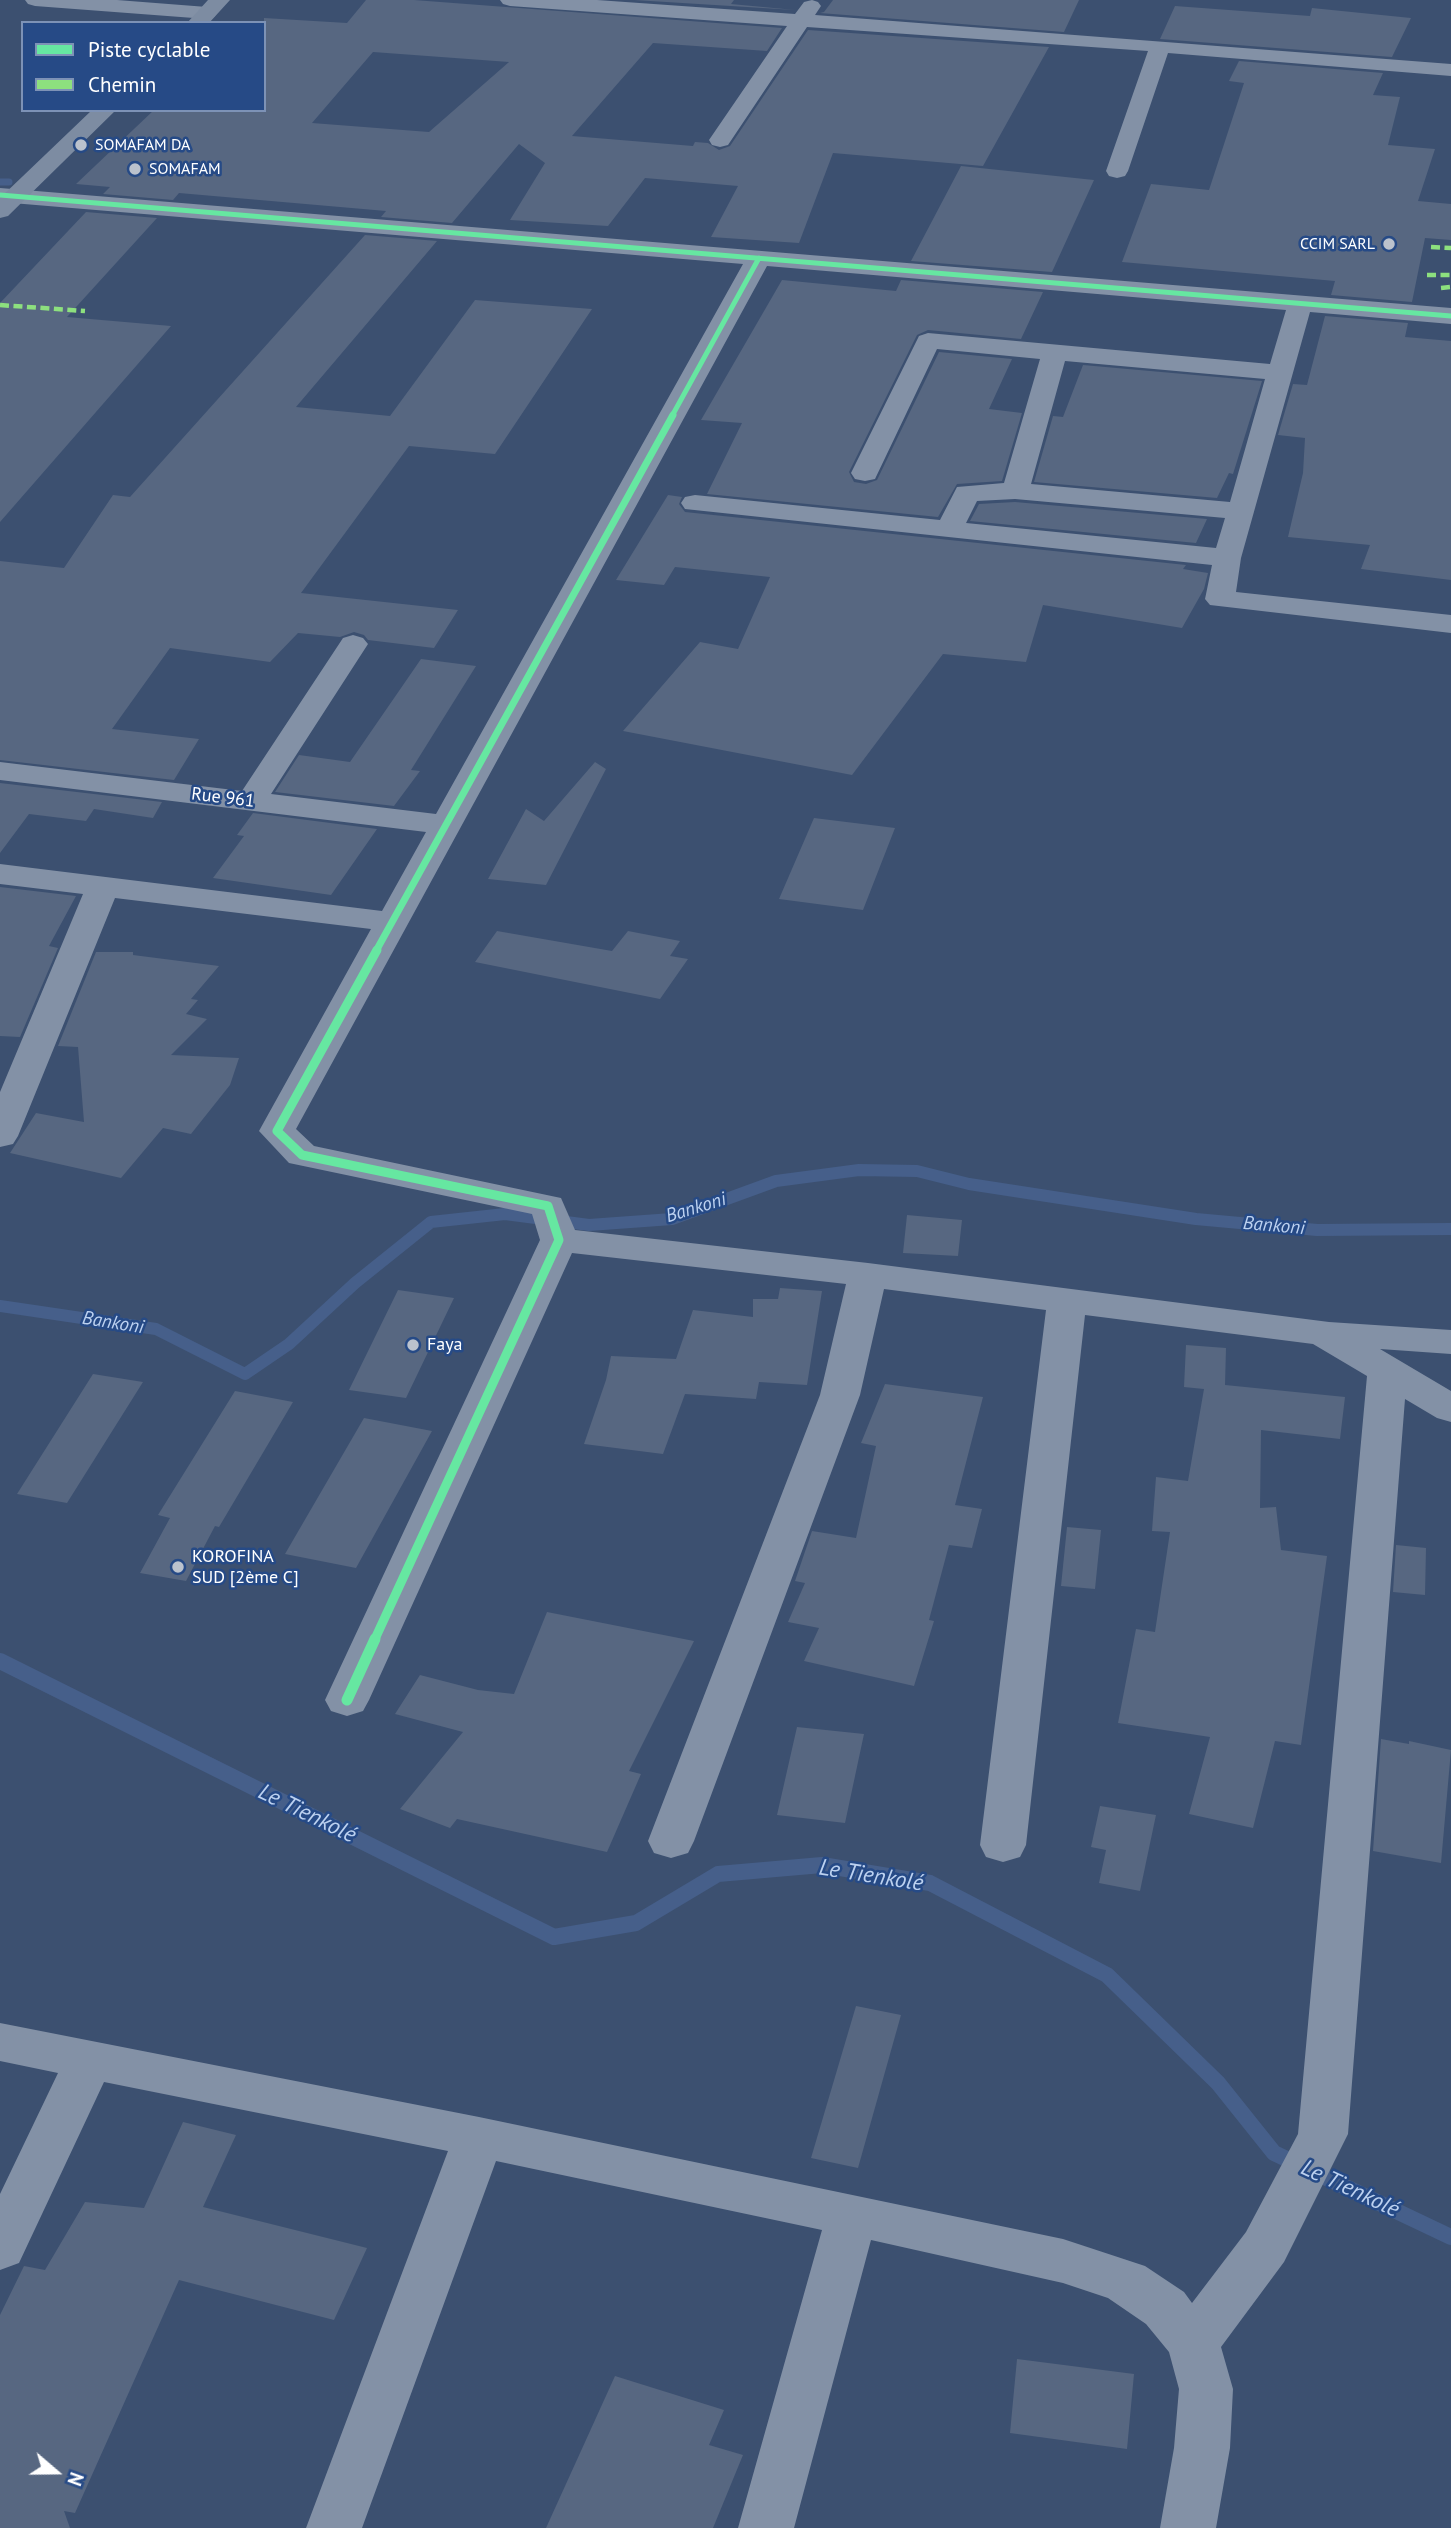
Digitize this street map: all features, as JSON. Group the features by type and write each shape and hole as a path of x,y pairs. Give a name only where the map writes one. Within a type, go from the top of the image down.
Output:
{"main road":[{"path":"5,201 103,112"}],"street":[{"path":"35,0 208,12"},
{"path":"510,0 1160,46 1451,70"},
{"path":"720,140 815,0"},
{"path":"1117,171 1160,46"},
{"path":"5,201 759,258 1451,316"},
{"path":"759,258 277,1131 302,1155 554,1223 868,1275 1323,1333 1451,1342"},
{"path":"1300,303 1227,558 1220,599 1451,624"},
{"path":"865,473 928,341 1280,373"},
{"path":"1015,491 1055,353"},
{"path":"949,529 967,493 1015,491 1241,511"},
{"path":"695,503 1227,558"},
{"path":"250,802 353,644"},
{"name":"Rue 961","path":"0,771 446,825"},
{"path":"0,874 393,922"},
{"path":"0,1136 103,887"},
{"path":"347,1700 554,1223"},
{"path":"671,1841 840,1395 868,1275"},
{"path":"1003,1845 1067,1300"},
{"path":"1323,1333 1451,1409"},
{"path":"1193,2343 1265,2248 1324,2134 1387,1371"},
{"path":"0,2042 479,2137 852,2215 1063,2261 1126,2281 1165,2308 1193,2343 1206,2389 1202,2448 1188,2528"},
{"path":"0,2248 89,2061"},
{"path":"334,2528 479,2137"},
{"path":"766,2528 852,2215"}],"building":[{"path":"366,0 414,0 782,28 767,51 653,43 572,136 693,146 695,142 708,143 719,150 730,146 808,30 1049,47 983,166 833,153 799,243 711,237 738,186 645,178 608,226 510,220 545,163 519,144 452,223 381,217 386,211 179,193 173,200 103,194 110,187 76,184 152,112 266,112 264,18 347,23","holes":["373,52 509,62 429,132 312,123"]},
{"path":"634,0 734,0 731,4 795,10"},
{"path":"833,0 1079,0 1064,32 820,13 824,12"},
{"path":"1175,6 1310,16 1312,8 1411,18 1392,57 1160,39"},
{"path":"1239,61 1383,73 1373,95 1400,97 1388,145 1435,149 1418,201 1451,204 1451,240 1425,238 1412,302 1331,295 1335,281 1122,262 1151,184 1209,190 1244,83 1229,81"},
{"path":"961,166 1094,180 1052,272 911,261"},
{"path":"86,212 157,218 67,317 171,326 0,522 0,303"},
{"path":"365,235 437,241 296,407 390,416 475,300 592,309 495,454 409,446 301,593 458,610 434,648 368,640 364,635 354,632 340,637 298,633 270,662 170,648 112,729 199,739 174,780 0,760 0,561 64,568 113,495 130,497"},
{"path":"782,280 896,291 901,280 1043,292 1021,339 928,330 917,335 849,472 854,482 866,484 877,480 939,352 1012,359 989,409 1022,413 1002,481 957,484 938,517 707,494 742,423 701,420"},
{"path":"1325,316 1408,323 1405,337 1451,341 1451,580 1361,569 1370,545 1288,537 1303,473 1305,438 1278,435 1293,384 1307,385"},
{"path":"1083,365 1262,381 1233,474 1229,473 1217,498 1034,482 1053,416 1063,417"},
{"path":"668,495 682,497 679,504 685,512 1186,565 1183,569 1208,573 1204,589 1182,628 1043,605 1026,662 943,654 852,775 623,731 700,642 738,649 770,577 675,567 664,585 616,580"},
{"path":"1015,502 1207,519 1196,543 970,521 979,504"},
{"path":"421,659 476,666 411,770 420,771 394,806 275,792 299,755 350,762"},
{"path":"595,762 606,769 546,885 488,879 526,809 544,821"},
{"path":"0,783 162,802 153,818 94,809 86,821 29,814 0,853"},
{"path":"253,813 377,829 331,895 213,878 244,836 237,835"},
{"path":"814,818 895,828 863,910 779,899"},
{"path":"0,887 76,896 49,946 58,948 20,1037 0,1036"},
{"path":"497,931 612,951 628,931 680,941 670,956 688,959 660,999 475,962"},
{"path":"96,952 133,952 133,955 219,966 191,999 198,1000 186,1014 207,1019 171,1055 239,1058 230,1085 191,1134 163,1128 121,1178 10,1153 36,1113 84,1122 78,1047 58,1046"},
{"path":"907,1215 962,1220 958,1256 903,1253"},
{"path":"780,1288 822,1291 807,1385 759,1382 756,1399 685,1394 663,1454 584,1444 606,1380 611,1356 676,1359 693,1310 753,1317 753,1299 778,1299"},
{"path":"398,1290 454,1298 406,1398 349,1390"},
{"path":"1186,1345 1226,1348 1225,1385 1345,1397 1340,1439 1261,1430 1260,1508 1276,1507 1281,1550 1327,1556 1301,1745 1275,1741 1253,1828 1189,1814 1210,1737 1118,1723 1136,1629 1155,1632 1170,1532 1152,1531 1156,1477 1188,1481 1204,1389 1184,1387"},
{"path":"93,1374 143,1382 67,1503 17,1494"},
{"path":"885,1384 983,1397 955,1505 982,1509 972,1548 949,1545 929,1620 934,1621 914,1686 804,1661 819,1628 788,1622 805,1583 795,1581 812,1531 856,1538 876,1446 861,1443"},
{"path":"235,1391 293,1402 219,1527 215,1526 186,1581 140,1573 170,1518 158,1515"},
{"path":"364,1418 432,1431 356,1568 285,1554"},
{"path":"1067,1527 1101,1530 1095,1589 1061,1586"},
{"path":"1396,1545 1426,1548 1425,1595 1393,1592"},
{"path":"547,1612 694,1641 629,1771 641,1774 607,1852 457,1819 450,1828 400,1809 463,1732 395,1714 420,1675 478,1690 514,1694"},
{"path":"797,1727 864,1734 845,1823 777,1815"},
{"path":"1381,1739 1409,1744 1409,1741 1451,1750 1441,1863 1373,1851"},
{"path":"1100,1806 1156,1815 1140,1891 1099,1883 1106,1850 1091,1847"},
{"path":"856,2006 901,2015 858,2168 811,2158"},
{"path":"183,2122 236,2135 203,2207 367,2248 334,2320 179,2280 75,2513 64,2511 70,2528 0,2528 0,2315 24,2266 45,2270 85,2202 144,2208"},
{"path":"1017,2359 1134,2374 1127,2449 1010,2433"},
{"path":"615,2376 724,2410 709,2445 743,2455 713,2528 546,2528"}],"waterway":[{"path":"0,182 9,182"},
{"name":"Bankoni","path":"0,1306 156,1329 245,1374 289,1344 355,1283 431,1222 505,1214 589,1225 672,1219 776,1181 859,1170 917,1171 969,1184 1196,1219 1317,1230 1451,1229"},
{"name":"Le Tienkolé","path":"0,1661 554,1937 636,1923 718,1874 822,1865 930,1883 1107,1975 1218,2083 1274,2153 1451,2237"}],"marked path":[{"path":"1431,247 1451,248"},
{"path":"1427,275 1450,275"},
{"path":"1441,288 1451,287"},
{"path":"0,305 85,311"}],"cycle path":[{"path":"0,195 1451,316"},
{"path":"347,1700 559,1240 548,1206 302,1155 277,1131 759,258"}],"place":[{"name":"SOMAFAM DA","path":"81,145"},
{"name":"SOMAFAM","path":"135,169"},
{"name":"CCIM SARL","path":"1389,244"},
{"name":"Faya","path":"413,1345"},
{"name":"KOROFINA SUD [2ème C]","path":"178,1567"}]}
